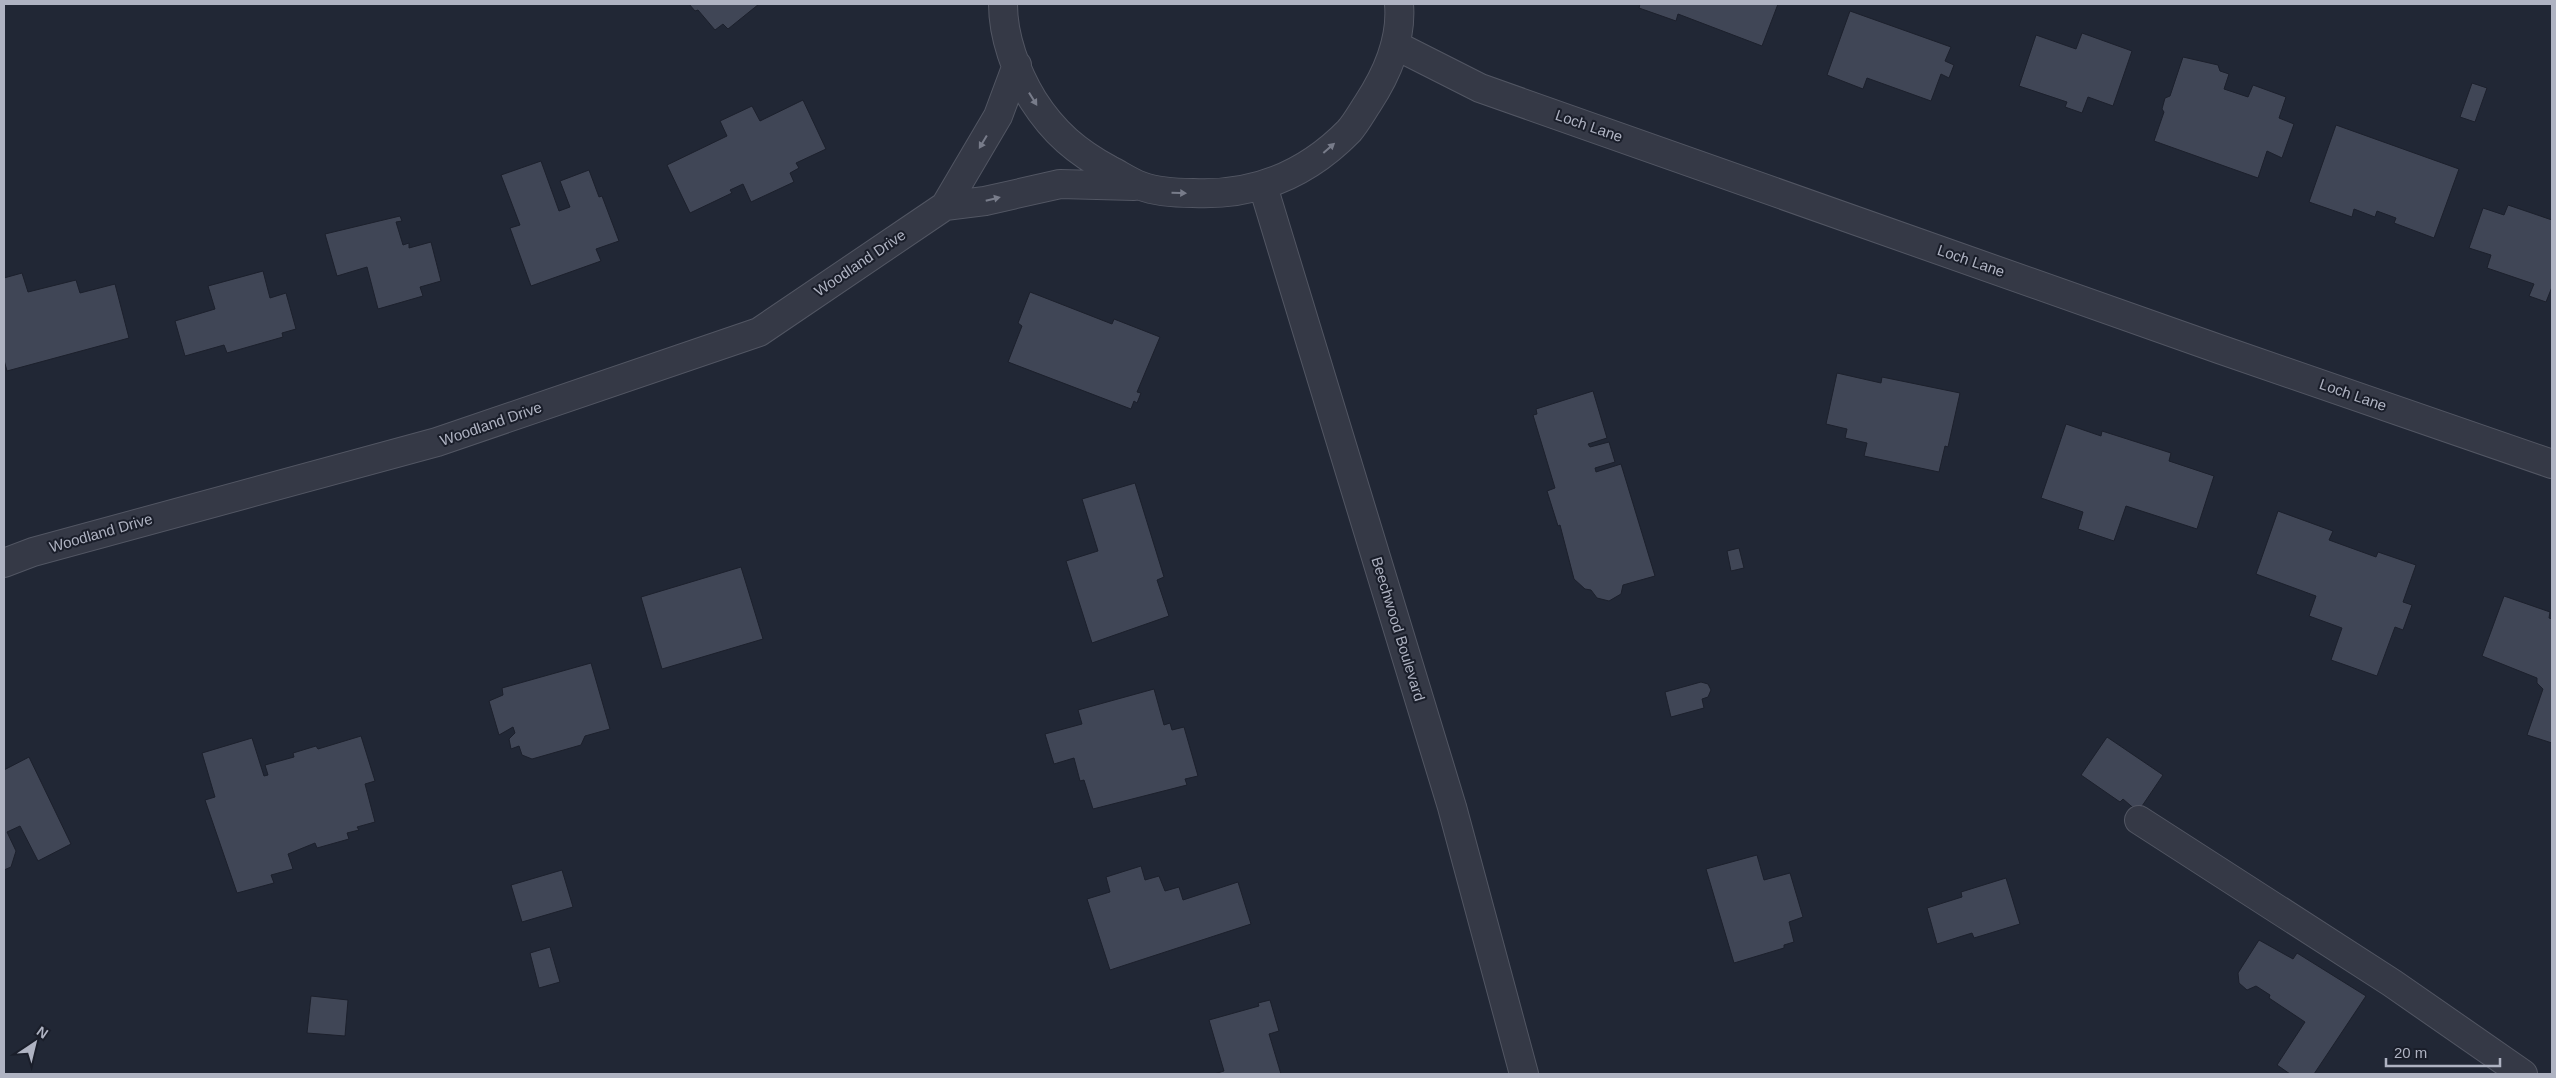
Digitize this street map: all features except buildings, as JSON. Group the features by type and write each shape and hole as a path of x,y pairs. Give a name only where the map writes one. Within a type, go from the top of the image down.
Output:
{"street":[{"path":"1004,4 1009,45 1022,82 1044,117 1081,155 1140,186 1166,192 1222,195 1263,186 1314,162 1350,130 1382,81 1395,45 1400,14 1399,4"},
{"name":"Loch Lane","path":"1395,45 1480,88 2219,349 2552,464"},
{"name":"Woodland Drive","path":"4,564 33,552 61,544 437,442 759,332 945,206 998,116 1016,66"},
{"name":"Woodland Drive","path":"945,206 985,201 1060,184 1140,186"},
{"name":"Beechwood Boulevard","path":"1263,186 1452,807 1524,1074"},
{"path":"2139,820 2392,983 2523,1074"}]}
